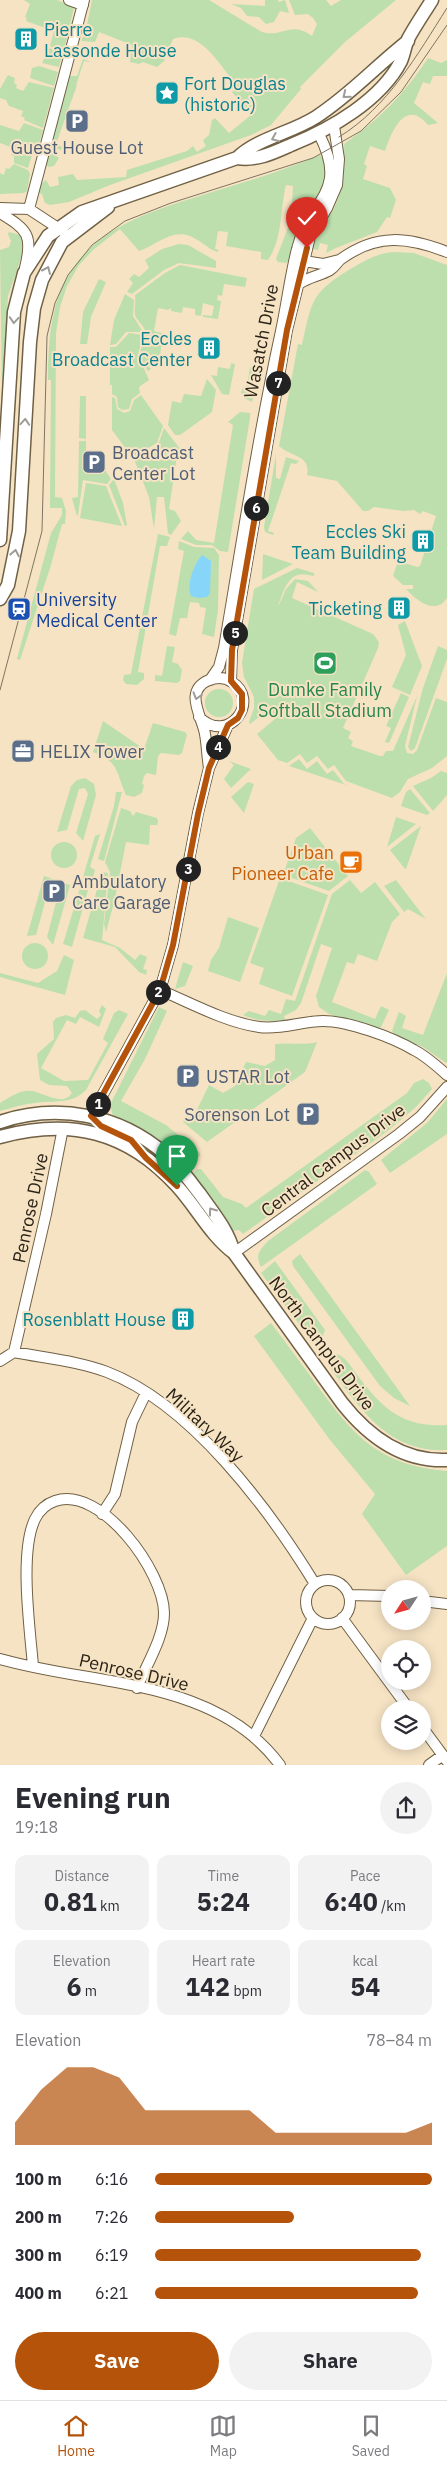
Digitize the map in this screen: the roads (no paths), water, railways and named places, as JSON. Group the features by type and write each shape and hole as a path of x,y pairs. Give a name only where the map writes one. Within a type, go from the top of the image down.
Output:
{"main road":[{"path":"237,158 252,160 319,134 334,126 359,106 389,78 401,60 408,41 432,0"},
{"path":"0,540 14,312 24,272 40,247 58,227 82,212 237,158 247,148 285,134 329,108 395,50 408,41"},
{"path":"319,134 330,121 375,83 384,73 395,50"},
{"path":"0,599 8,585 19,530 34,308 42,280 50,261 62,242 121,198"},
{"name":"North Campus Drive","path":"0,1122 42,1112 91,1116 136,1133 166,1154 184,1173 230,1236 234,1253"},
{"path":"23,1131 40,1122 55,1120 76,1121 91,1116 101,1126 131,1140 146,1158"},
{"name":"North Campus Drive","path":"0,1136 40,1128 63,1128 106,1137 146,1158 177,1186 220,1242 234,1253 342,1403 362,1426 373,1436 398,1451 426,1459 447,1460"}],"street":[{"path":"29,209 84,3 69,0"},
{"name":"Wasatch Drive","path":"91,1116 160,990 175,936 198,814 209,768 228,725 238,718 243,702 237,686 231,681 232,650 287,330 310,236 327,208 337,185 339,159 334,126"},
{"name":"Wasatch Drive","path":"209,768 205,750 205,733 196,710 196,693 200,686 210,680 219,667 224,648 262,419 285,310 289,280 298,242 304,228 324,196 331,172 328,151 319,134"},
{"path":"0,208 29,209 58,227 68,236"},
{"path":"0,213 18,224 29,242 30,248 24,272"},
{"path":"299,284 327,272 339,260 359,248 388,240 410,240 447,252"},
{"path":"285,310 290,301 300,264 304,262 323,264 339,260"},
{"path":"210,680 223,678 231,681"},
{"path":"200,717 210,725 222,727 228,725"},
{"path":"160,990 246,1025 277,1028 306,1022 323,1021 347,1025 413,1050 447,1075"},
{"name":"Central Campus Drive","path":"234,1253 399,1134 420,1116 447,1087"},
{"name":"Penrose Drive","path":"14,1352 46,1214 63,1128"},
{"path":"0,1361 14,1352"},
{"name":"Military Way","path":"14,1352 106,1372 146,1393 167,1407 190,1427 240,1480 276,1526 315,1584"},
{"path":"102,1514 115,1494 132,1422 146,1393"},
{"path":"33,1666 27,1566 30,1536 35,1519 45,1507 65,1499 80,1501 102,1514 128,1537 145,1560 157,1582 163,1604 160,1631 137,1688"},
{"path":"321,1580 335,1581 346,1588 349,1595 349,1607 342,1618 333,1623 326,1624 313,1618 306,1604 310,1589 321,1580"},
{"path":"349,1595 381,1596"},
{"path":"431,1602 447,1604"},
{"path":"254,1736 313,1618"},
{"path":"342,1618 402,1700"},
{"name":"Penrose Drive","path":"0,1659 137,1688 197,1704 214,1711 254,1736 280,1765"},
{"path":"429,1765 445,1758 431,1739"}],"water":[{"path":"202,555 211,561 210,593 207,597 198,598 191,596 189,586 196,564"}],"tram line":[{"path":"339,137 356,125 387,95 413,62 447,8"},
{"path":"0,690 42,531 47,336 55,303 68,275 92,245 125,221 171,203 313,158 361,131 401,92 447,25"}],"place":[{"name":"Pierre Lassonde House","path":"26,39"},
{"name":"Fort Douglas (historic)","path":"167,93"},
{"name":"Guest House Lot","path":"77,121"},
{"name":"Eccles Broadcast Center","path":"209,348"},
{"name":"Broadcast Center Lot","path":"94,462"},
{"name":"Eccles Ski Team Building","path":"423,541"},
{"name":"Ticketing","path":"399,608"},
{"name":"University Medical Center","path":"19,609"},
{"name":"Dumke Family Softball Stadium","path":"325,663"},
{"name":"HELIX Tower","path":"23,751"},
{"name":"Urban Pioneer Cafe","path":"351,862"},
{"name":"Ambulatory Care Garage","path":"54,891"},
{"name":"USTAR Lot","path":"188,1076"},
{"name":"Sorenson Lot","path":"308,1114"},
{"name":"Rosenblatt House","path":"183,1319"}]}
